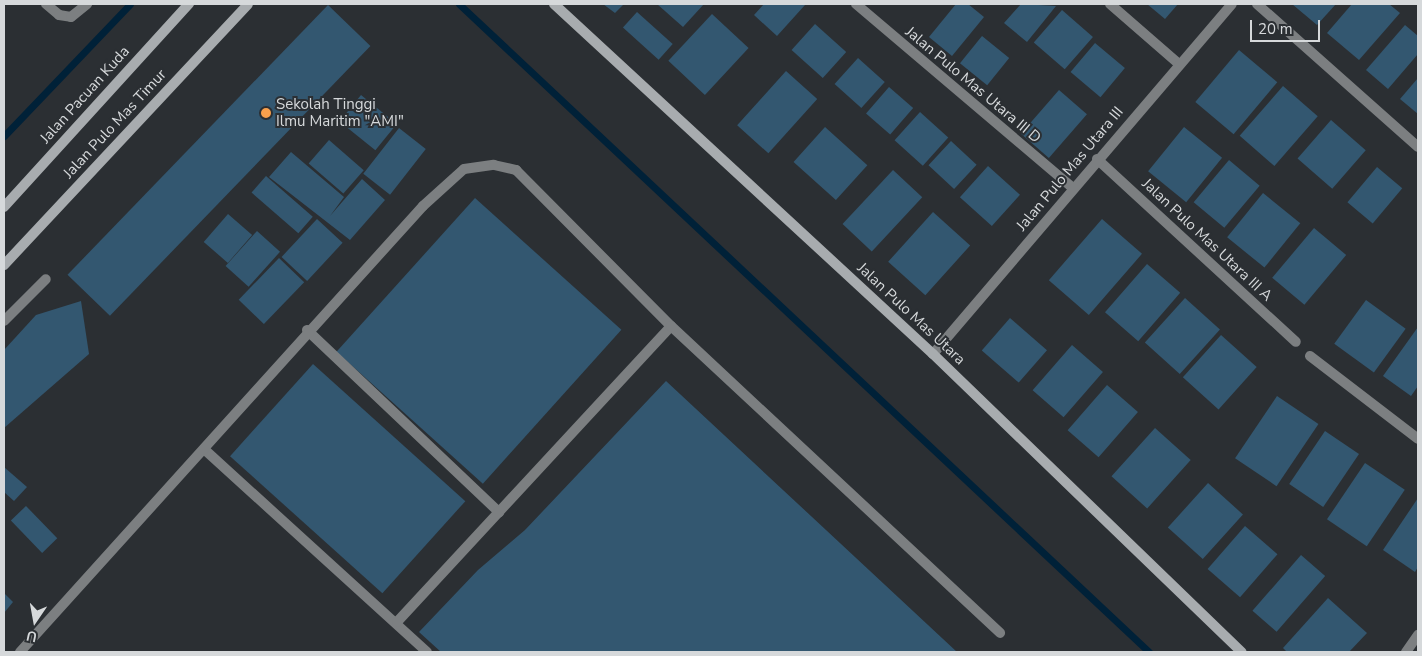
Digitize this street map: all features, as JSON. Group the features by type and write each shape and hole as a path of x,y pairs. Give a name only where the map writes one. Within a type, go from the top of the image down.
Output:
{"street":[{"path":"46,4 58,15 71,17 86,4"},
{"name":"Jalan Pacuan Kuda","path":"4,205 189,4"},
{"name":"Jalan Pulo Mas Timur","path":"4,265 248,4"},
{"name":"Jalan Pulo Mas Utara","path":"554,4 933,354 1242,652"},
{"name":"Jalan Pulo Mas Utara III D","path":"856,4 1073,188"},
{"path":"1110,4 1179,64"},
{"name":"Jalan Pulo Mas Utara III","path":"933,354 1097,159 1232,4"},
{"path":"1257,4 1418,147"},
{"name":"Jalan Pulo Mas Utara III A","path":"1097,159 1296,342"},
{"path":"20,652 205,450 308,330 464,170 494,164 516,170 671,326 1000,633"},
{"path":"4,321 46,280"},
{"path":"397,622 671,326"},
{"path":"308,330 499,512"},
{"path":"1310,356 1418,439"},
{"path":"205,450 397,622 427,652"},
{"path":"1406,652 1418,636"}],"building":[{"path":"603,4 624,4 615,13"},
{"path":"657,4 704,4 683,27"},
{"path":"764,4 805,5 777,36 754,15"},
{"path":"956,4 968,4 984,17 952,56 929,37"},
{"path":"1021,4 1056,6 1027,42 1004,23"},
{"path":"1147,4 1178,4 1165,19"},
{"path":"1292,4 1336,4 1317,25"},
{"path":"1352,4 1389,4 1400,13 1359,60 1327,33"},
{"name":"Sekolah Tinggi Ilmu Maritim \"AMI\"","path":"328,5 370,46 110,316 68,275"},
{"path":"1062,10 1093,37 1065,69 1034,42"},
{"path":"637,12 673,44 659,60 623,28"},
{"path":"712,14 749,48 705,95 668,61"},
{"path":"815,24 846,52 823,78 792,50"},
{"path":"1405,25 1418,36 1418,54 1388,89 1366,70"},
{"path":"982,36 1009,58 987,85 960,63"},
{"path":"1095,43 1125,68 1100,97 1071,72"},
{"path":"1239,50 1277,82 1234,134 1195,102"},
{"path":"858,58 885,82 861,108 835,84"},
{"path":"786,71 817,99 768,153 737,125"},
{"path":"1418,78 1418,114 1400,99"},
{"path":"1283,86 1318,116 1274,166 1240,136"},
{"path":"889,87 913,108 890,134 866,113"},
{"path":"1059,90 1087,114 1049,158 1021,134"},
{"path":"361,95 397,124 375,150 340,121"},
{"path":"920,112 948,137 923,166 895,140"},
{"path":"1331,120 1366,150 1332,189 1298,158"},
{"path":"825,127 867,165 836,200 794,162"},
{"path":"1184,127 1222,158 1186,202 1148,171"},
{"path":"399,128 426,149 390,195 363,174"},
{"path":"329,140 364,170 343,194 309,163"},
{"path":"951,141 977,165 954,189 928,165"},
{"path":"291,152 344,197 330,216 362,179 385,200 350,240 269,177"},
{"path":"1229,160 1260,186 1224,228 1194,202"},
{"path":"988,166 1020,195 992,226 960,197"},
{"path":"1377,167 1402,188 1373,223 1347,202"},
{"path":"893,170 922,197 872,251 843,224"},
{"path":"266,176 313,217 298,233 252,193"},
{"path":"1263,193 1300,223 1264,268 1227,237"},
{"path":"475,198 621,330 483,484 336,352"},
{"path":"933,212 970,245 925,295 888,262"},
{"path":"228,214 252,235 228,263 204,242"},
{"path":"317,219 343,243 307,281 282,257"},
{"path":"1102,219 1142,254 1089,315 1049,280"},
{"path":"1314,228 1346,255 1304,305 1272,278"},
{"path":"257,231 280,252 249,287 226,266"},
{"path":"279,258 304,282 264,324 239,300"},
{"path":"1147,264 1180,293 1138,341 1105,312"},
{"path":"1185,298 1220,329 1180,374 1145,343"},
{"path":"1366,300 1406,329 1374,372 1334,344"},
{"path":"81,301 89,354 4,428 4,350 36,315"},
{"path":"1010,318 1047,350 1019,383 982,350"},
{"path":"1418,327 1418,386 1411,396 1383,376"},
{"path":"1221,335 1257,367 1219,409 1183,377"},
{"path":"1072,345 1103,372 1064,417 1033,390"},
{"path":"313,364 465,501 382,593 230,456"},
{"path":"666,381 957,652 441,652 419,632 478,570 525,530"},
{"path":"1107,385 1138,412 1099,457 1068,430"},
{"path":"1277,396 1318,424 1277,486 1235,458"},
{"path":"1155,428 1191,460 1147,508 1112,476"},
{"path":"1325,431 1359,454 1323,507 1289,484"},
{"path":"1365,463 1405,490 1367,546 1327,519"},
{"path":"4,467 27,487 14,501 4,492"},
{"path":"1208,483 1243,514 1203,559 1168,528"},
{"path":"1418,498 1418,567 1415,572 1383,550"},
{"path":"26,506 57,538 42,553 11,521"},
{"path":"1245,526 1277,554 1240,597 1208,569"},
{"path":"1301,555 1325,576 1277,632 1252,611"},
{"path":"4,593 13,602 4,613"},
{"path":"1328,598 1367,633 1349,652 1287,652 1283,648"}],"waterway":[{"path":"4,136 130,4"},
{"path":"459,4 1149,652"}],"place":[{"name":"Sekolah Tinggi Ilmu Maritim \"AMI\"","path":"266,113"}]}
